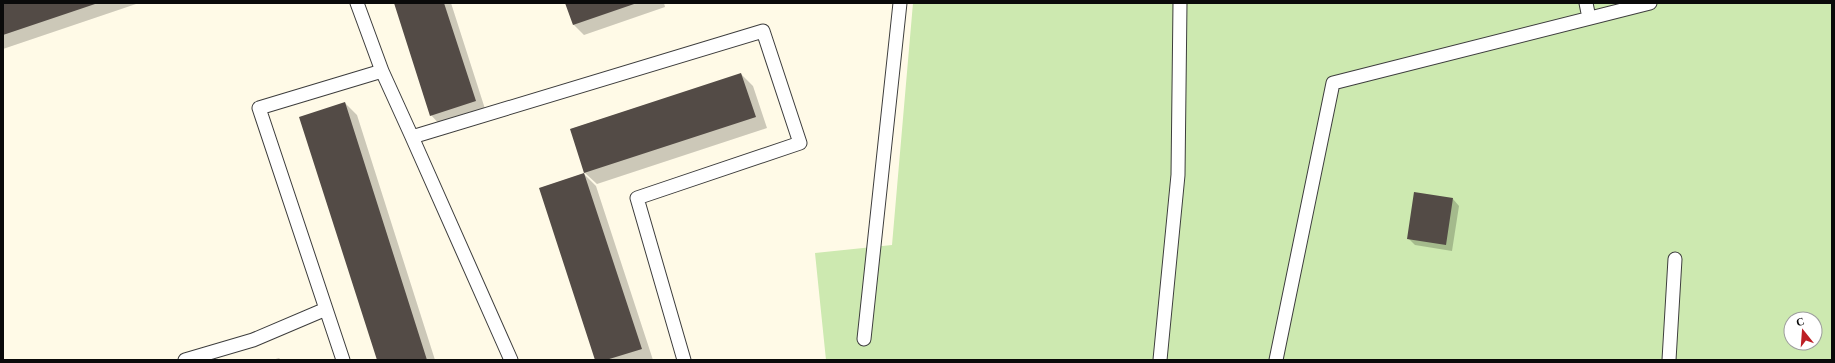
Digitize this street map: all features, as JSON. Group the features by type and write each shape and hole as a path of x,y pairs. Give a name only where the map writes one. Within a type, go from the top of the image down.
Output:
{"lane":[{"path":"358,3 382,71 511,360"},
{"path":"864,339 900,3"},
{"path":"1160,360 1178,175 1180,3"},
{"path":"1586,3 1589,18"},
{"path":"1276,360 1333,83 1650,3"},
{"path":"412,138 763,31 800,143 637,198 684,360"},
{"path":"344,360 259,108 382,71"},
{"path":"1669,360 1675,259"},
{"path":"185,360 253,340 326,309"}],"green space":[{"path":"913,3 1832,3 1832,360 826,360 815,253 892,245"}],"building":[{"path":"3,3 98,3 3,35"},
{"path":"394,3 444,3 476,101 430,116"},
{"path":"565,3 637,3 573,25"},
{"path":"741,73 756,117 584,173 570,129"},
{"path":"345,102 427,360 377,360 299,117"},
{"path":"584,173 642,349 606,360 595,360 539,188"},
{"path":"1414,192 1453,198 1446,245 1407,239"}]}
